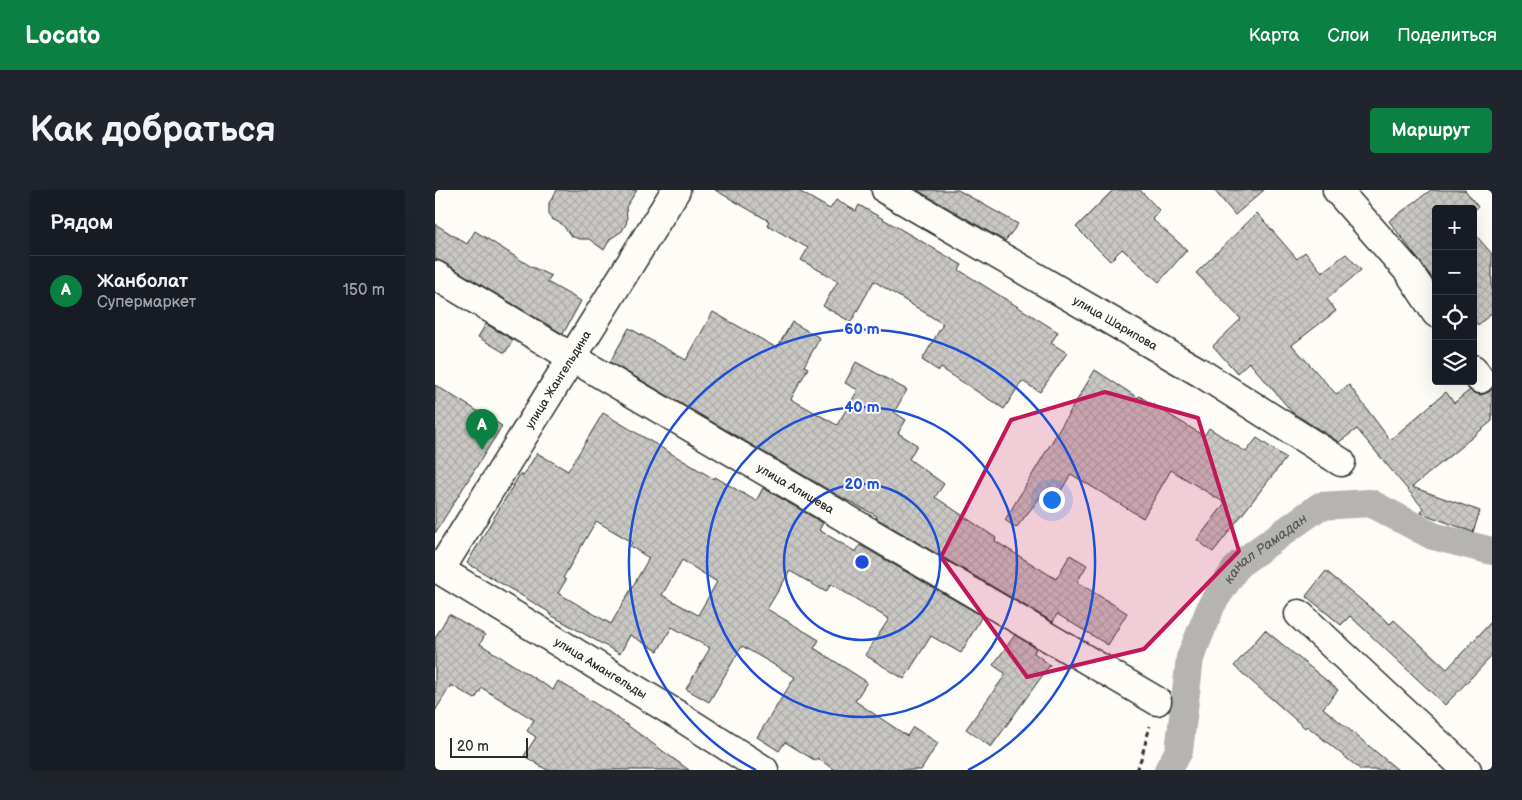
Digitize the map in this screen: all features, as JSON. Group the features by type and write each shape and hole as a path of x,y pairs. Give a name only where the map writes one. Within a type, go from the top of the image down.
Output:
{"street":[{"name":"улица Жангельдина","path":"437,569 573,358 676,190"},
{"name":"улица Шарипова","path":"885,190 1201,373 1341,462"},
{"path":"1337,190 1409,272 1432,307"},
{"name":"улица Алишева","path":"435,275 1157,701"},
{"name":"улица Амангельды","path":"437,569 668,709 764,770"},
{"path":"1299,614 1467,770"}],"path":[{"path":"1136,770 1141,759 1157,701"}],"highlighted area":[{"path":"1105,392 1198,418 1239,551 1144,649 1027,677 941,557 1011,420"}],"building":[{"path":"557,190 637,190 626,207 626,224 622,231 610,239 604,250 589,239 579,239 571,236 562,224 552,219 549,215 549,203"},
{"path":"715,190 797,190 830,209 836,200 856,211 859,205 962,265 959,270 1058,332 1051,343 1067,353 1040,392 1022,381 1004,409 941,368 939,371 922,360 943,324 874,281 851,322 823,306 838,281 801,260 808,248 767,225 769,221"},
{"path":"917,190 958,190 1018,224 1005,241"},
{"path":"1113,190 1140,190 1160,211 1152,219 1187,250 1159,282 1122,249 1110,261 1076,227"},
{"path":"1214,190 1264,190 1235,215"},
{"path":"1431,190 1465,190 1476,205 1432,205 1432,278 1389,221"},
{"path":"1257,213 1297,259 1305,252 1322,272 1346,254 1361,270 1327,299 1336,311 1292,345 1336,394 1349,385 1390,440 1446,392 1454,403 1470,390 1481,395 1489,392 1492,388 1492,421 1412,487 1480,511 1473,532 1421,513 1423,508 1357,429 1339,442 1293,413 1249,362 1237,373 1213,346 1241,319 1196,273"},
{"path":"435,224 467,244 475,231 530,266 551,276 547,282 581,301 563,334 435,259"},
{"path":"1477,237 1492,254 1492,313 1478,325"},
{"path":"713,312 777,348 792,322 820,338 804,366 808,368 791,399 837,425 858,390 845,383 856,362 907,390 894,412 906,420 898,433 917,445 909,459 944,484 935,497 996,538 995,541 1056,579 1070,555 1087,565 1077,582 1127,613 1108,645 1057,614 1053,622 876,518 877,516 839,496 610,362 629,328 686,360"},
{"path":"486,324 513,340 505,353 478,337"},
{"path":"1095,370 1138,398 1139,396 1204,436 1209,428 1246,452 1257,438 1286,458 1213,552 1197,540 1225,503 1171,470 1143,518 1071,474 1054,502 1042,495 1016,528 1005,520"},
{"path":"435,385 502,426 435,533"},
{"path":"603,413 714,479 715,477 756,501 763,488 823,523 819,530 856,552 860,545 982,616 961,653 931,636 904,679 865,655 889,619 831,584 826,592 790,571 767,609 819,640 814,648 867,682 855,701 907,736 913,727 938,743 921,770 835,770 817,758 816,761 785,742 779,751 757,737 795,677 742,646 709,702 686,689 710,648 672,627 658,651 630,635 620,654 549,614 549,612 467,563 520,474 523,476 537,453 568,471","holes":["596,521 632,542 630,546 649,558 611,624 558,593 566,580 563,578","682,560 717,582 698,615 662,595"]},
{"path":"1326,571 1390,624 1394,620 1447,669 1492,621 1492,656 1445,705 1350,616 1341,625 1306,596"},
{"path":"449,614 485,635 480,644 553,690 558,681 609,712 689,770 547,770 524,756 536,737 527,731 534,720 482,688 475,699 451,685 435,711 435,638"},
{"path":"1265,630 1338,690 1323,708 1398,770 1361,770 1307,726 1305,728 1234,666"},
{"path":"1015,635 1036,648 1034,653 1050,665 991,747 966,729 1006,674 993,665"}],"waterway":[{"name":"канал Рамадан","path":"1168,770 1179,751 1190,658 1212,604 1238,565 1320,506 1370,503 1433,536 1492,551"}],"place":[{"name":"Жанболат","path":"482,450"}]}
